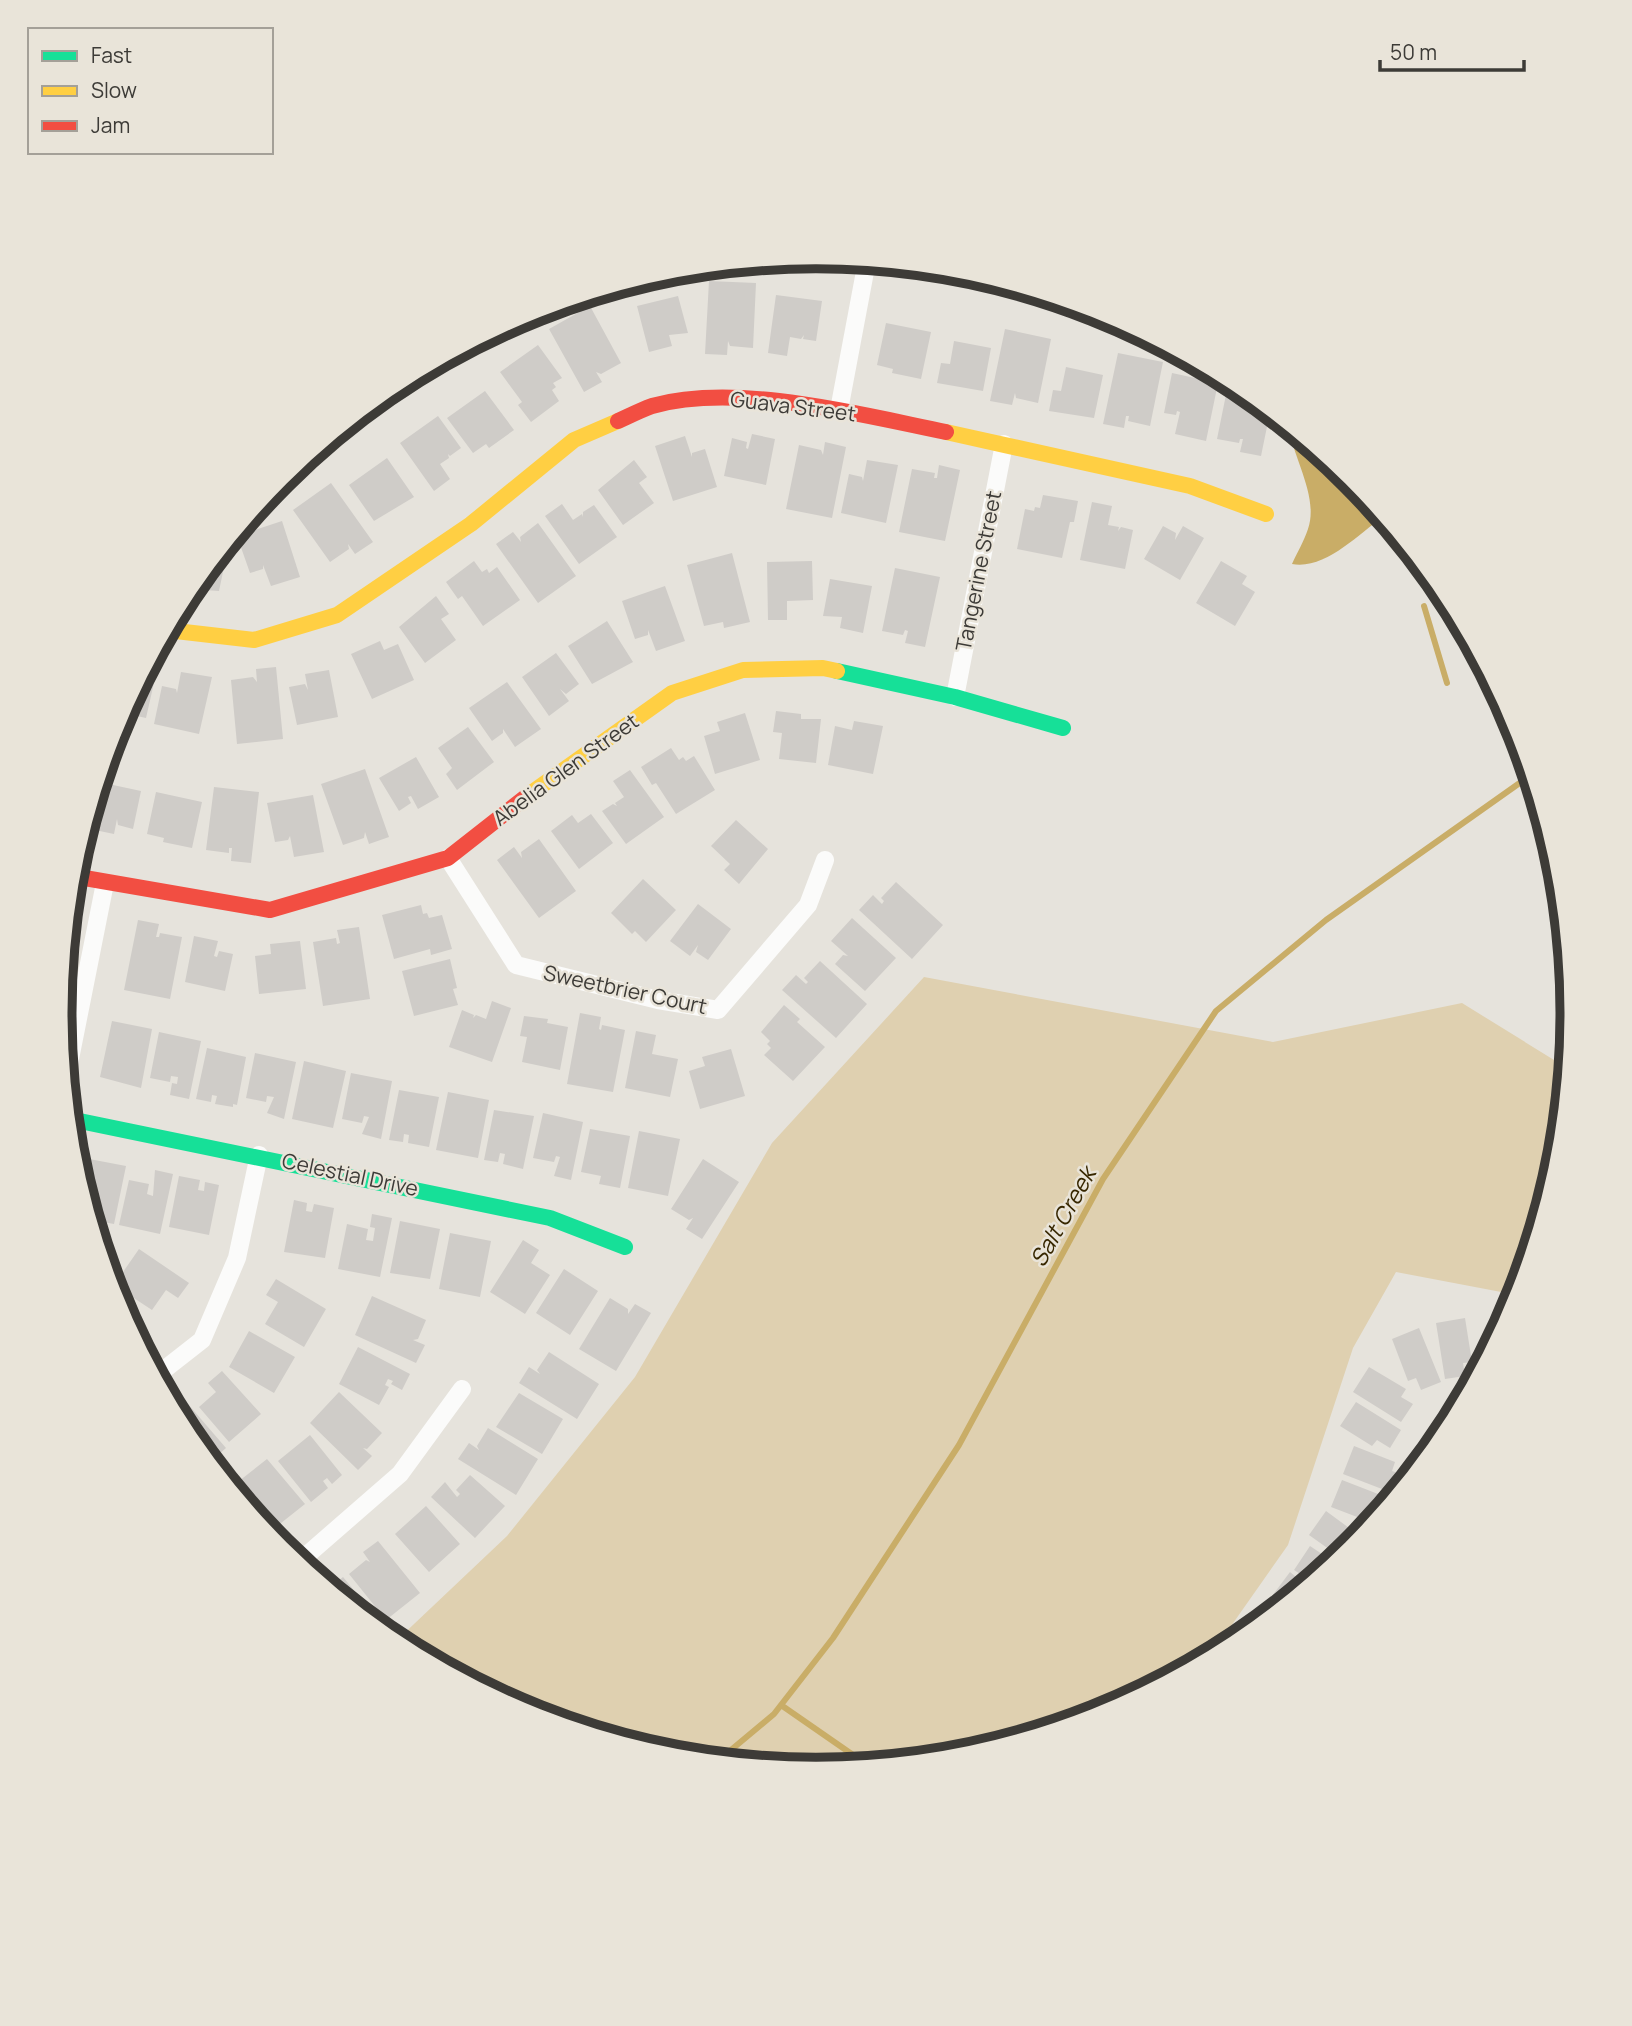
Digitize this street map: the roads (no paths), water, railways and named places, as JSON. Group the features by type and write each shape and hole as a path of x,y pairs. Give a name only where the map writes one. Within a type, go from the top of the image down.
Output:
{"street":[{"path":"839,410 865,270"},
{"name":"Guava Street","path":"177,631 254,640 337,615 471,524 575,440 653,406 724,397 839,410 1004,444 1190,486 1266,514"},
{"name":"Tangerine Street","path":"955,697 1004,444"},
{"name":"Abelia Glen Street","path":"84,878 270,910 448,858 552,777 672,693 743,670 822,668 955,697 1063,728"},
{"name":"Sweetbrier Court","path":"448,858 516,965 658,1000 718,1010 808,905 825,860"},
{"path":"73,1046 105,883"},
{"name":"Celestial Drive","path":"80,1121 550,1218 625,1247"},
{"path":"163,1370 202,1340 237,1258 259,1156"},
{"path":"307,1555 400,1474 462,1389"}],"waterway":[{"path":"1424,606 1447,683"},
{"name":"Salt Creek","path":"729,1752 774,1714 833,1638 959,1445 1103,1179 1216,1011 1326,920 1523,781"},
{"path":"781,1705 855,1756"}]}
